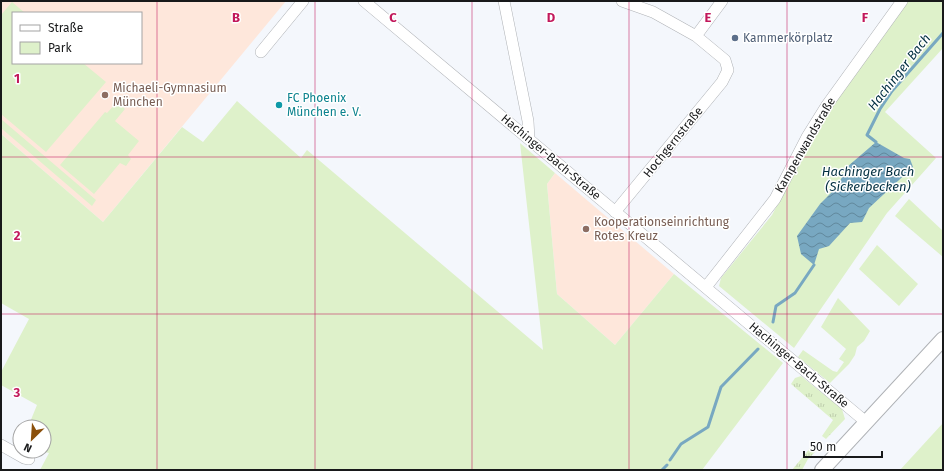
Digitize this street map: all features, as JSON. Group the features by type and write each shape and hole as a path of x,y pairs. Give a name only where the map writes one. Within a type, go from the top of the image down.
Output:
{"street":[{"path":"261,52 303,1"},
{"name":"Hachinger-Bach-Straße","path":"364,1 866,422"},
{"path":"504,1 528,122 529,139"},
{"path":"622,1 653,12 696,36 722,1"},
{"name":"Kampenwandstraße","path":"706,287 774,199 807,137 827,105 902,1"},
{"name":"Hochgernstraße","path":"615,212 722,82 728,70 725,60 696,36"},
{"path":"822,470 943,339"},
{"path":"1,445 12,451"}],"shaded area":[{"name":"Michaeli-Gymnasium München","path":"1,1 286,1 103,222 1,134"},
{"name":"Kooperationseinrichtung Rotes Kreuz","path":"555,173 674,274 615,345 557,294 547,184"}],"green space":[{"path":"908,1 943,1 943,48 885,112 936,158 887,213 794,348 719,286 721,278 772,215 824,117"},
{"path":"12,2 24,12 12,12 12,64 84,64 106,82 46,152 1,114 1,15"},
{"path":"237,101 301,158 307,150 543,350 520,143 555,173 547,184 557,294 615,345 674,274 783,363 702,470 40,470 46,459 52,459 52,419 31,419 37,405 1,385 1,372 29,319 1,303 1,134 103,222 182,127 203,142"},
{"path":"117,102 125,109 115,121 139,141 128,155 131,159 126,166 120,163 94,194 60,165 105,112 107,113"},
{"path":"1,119 96,200 92,206 1,128"},
{"path":"909,199 943,231 943,257 895,216"},
{"path":"877,245 918,284 899,306 859,269"},
{"path":"838,298 870,331 864,341 857,347 855,355 849,364 830,383 798,357 803,350 833,371 837,372 844,362 839,359 846,349 821,327"},
{"path":"801,376 842,409 845,419 826,439 822,436 833,420 791,384 795,378"},
{"path":"943,423 943,470 900,470"},
{"path":"815,442 821,446 808,459 802,470 792,470"}],"water":[{"name":"Hachinger Bach (Sickerbecken)","path":"876,142 904,158 910,159 913,167 869,208 862,222 850,223 829,246 819,249 814,265 801,254 797,236 820,204 837,187 847,167"}],"waterway":[{"name":"Hachinger Bach","path":"876,142 867,135 880,109 892,91 943,33"},
{"path":"773,322 776,306 795,293 814,265"},
{"path":"670,460 681,444 708,427 721,387 758,349"},
{"path":"662,470 667,465"}],"place":[{"name":"Kammerkörplatz","path":"735,38"},
{"name":"Michaeli-Gymnasium München","path":"105,95"},
{"name":"FC Phoenix München e. V.","path":"279,105"},
{"name":"Kooperationseinrichtung Rotes Kreuz","path":"586,229"}]}
